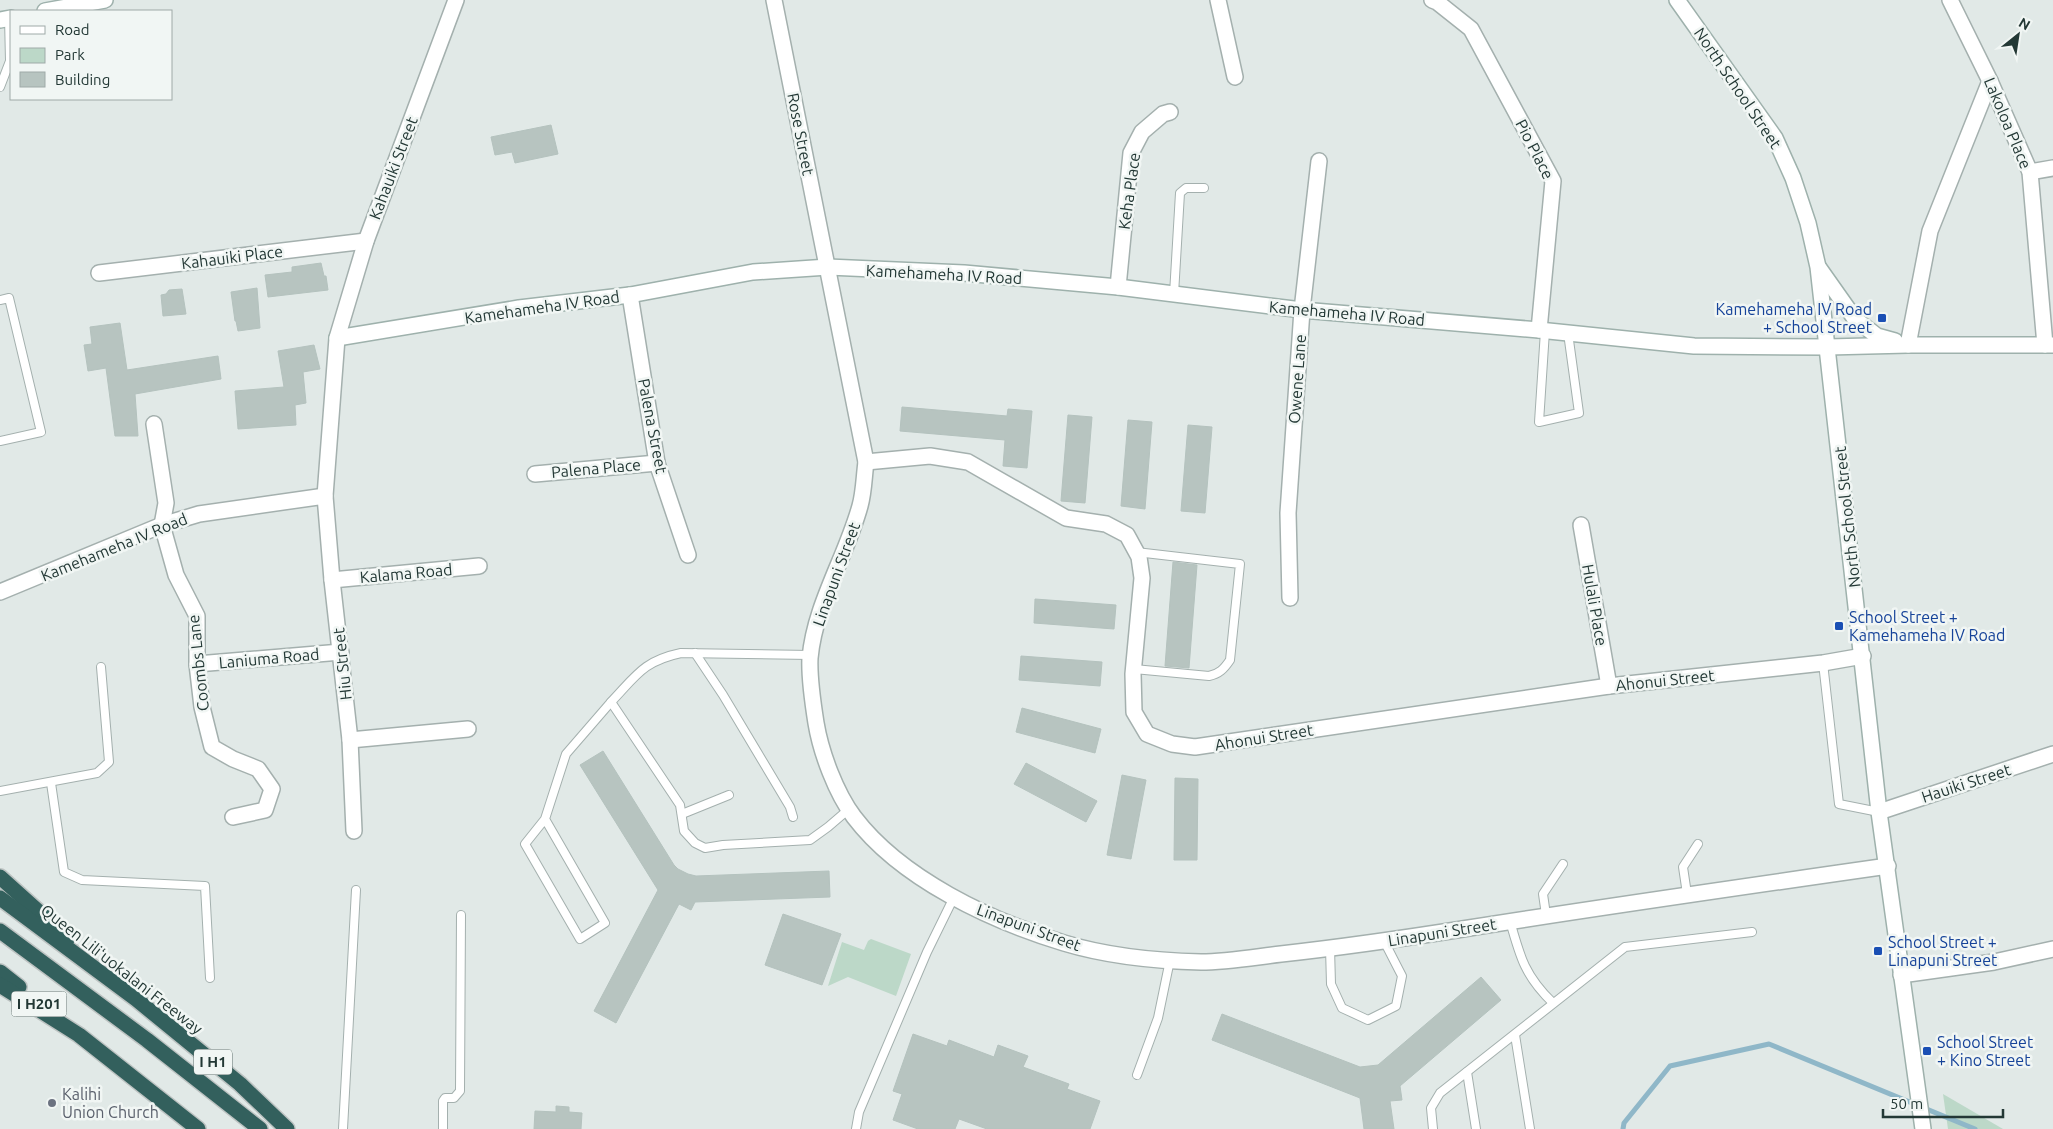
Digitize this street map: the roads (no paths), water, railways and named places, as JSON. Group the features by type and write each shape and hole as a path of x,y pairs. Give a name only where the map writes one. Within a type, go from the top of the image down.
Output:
{"highway":[{"path":"0,877 136,999"},
{"name":"Queen Liliʻuokalani Freeway","path":"0,898 136,999 240,1084 287,1129"},
{"path":"0,931 147,1040 260,1129"},
{"name":"I H201","path":"0,972 79,1035"},
{"path":"0,985 79,1035 198,1129"}],"street":[{"path":"50,10 105,0"},
{"name":"Kahauiki Street","path":"337,338 366,241 456,0"},
{"name":"Rose Street","path":"774,0 828,268"},
{"path":"1218,0 1235,77"},
{"name":"Pio Place","path":"1432,0 1438,2 1471,28 1553,181 1542,330"},
{"name":"North School Street","path":"1677,0 1776,138 1793,178 1808,222 1818,267 1879,812 1923,1129"},
{"name":"Lakoloa Place","path":"1950,0 1990,81 2030,172 2049,345"},
{"path":"1818,267 1855,319 1877,336 1908,344 1930,231 1990,81"},
{"name":"Keha Place","path":"1118,286 1131,153 1142,132 1163,114 1170,112"},
{"name":"Owene Lane","path":"1290,598 1288,513 1302,310 1318,161"},
{"path":"2030,172 2053,168"},
{"name":"Kahauiki Place","path":"99,274 366,241"},
{"name":"Kamehameha IV Road","path":"337,338 519,308 630,295 753,272 828,268 964,273 1118,286 1302,310 1542,330 1694,346 2049,345"},
{"name":"Linapuni Street","path":"828,268 866,462 861,504 826,594 815,628 811,655 817,725 827,764 854,818 884,850 918,875 954,897 998,919 1066,944 1124,956 1204,962 1384,941 1687,894 1888,866"},
{"name":"Palena Street","path":"630,295 657,463 688,555"},
{"path":"325,496 337,338"},
{"name":"Coombs Lane","path":"154,424 166,504 162,525 176,575 196,616 197,664 202,708 212,747 232,759 258,769 272,789 265,810 233,817"},
{"name":"Ahonui Street","path":"866,462 930,456 968,462 1066,518 1106,524 1127,535 1139,557 1142,578 1134,669 1134,712 1146,734 1172,744 1195,747 1609,686 1823,663 1863,656"},
{"name":"Palena Place","path":"535,474 657,463"},
{"name":"Kamehameha IV Road","path":"0,592 162,525 199,514 325,496"},
{"name":"Hiu Street","path":"325,496 332,580 350,740 354,831"},
{"name":"Hulali Place","path":"1581,525 1609,686"},
{"name":"Kalama Road","path":"332,580 479,566"},
{"name":"Laniuma Road","path":"197,664 341,652"},
{"path":"350,740 468,729"},
{"name":"Hauiki Street","path":"1879,812 2053,754"},
{"path":"1901,975 1994,962 2053,949"}],"lane":[{"path":"0,87 10,61 7,19"},
{"path":"0,51 9,49"},
{"path":"1174,294 1180,193 1186,188 1204,188"},
{"path":"0,300 9,298 40,432 0,441"},
{"path":"1542,330 1539,422 1579,413 1568,333"},
{"path":"1134,669 1209,676 1216,675 1224,669 1230,660 1240,564 1136,552"},
{"path":"545,819 605,923 580,939 526,844 545,819 566,754 626,685 650,663 660,658 680,653 811,655"},
{"path":"695,653 723,695 790,807 793,817"},
{"path":"1823,663 1839,804 1879,812"},
{"path":"0,791 51,783 96,773 108,762 101,667"},
{"path":"611,702 680,805 684,831 695,843 705,848 810,840 849,809"},
{"path":"51,783 64,872 82,880 205,886 210,978"},
{"path":"682,814 729,796"},
{"path":"1687,894 1683,867 1698,844"},
{"path":"1546,915 1543,894 1563,864"},
{"path":"343,1129 356,890"},
{"path":"856,1129 859,1112 907,998 954,897"},
{"path":"443,1129 443,1101 445,1098 454,1098 460,1091 461,915"},
{"path":"1510,921 1521,962 1540,990 1553,1003"},
{"path":"1433,1129 1431,1108 1440,1093 1625,947 1752,932"},
{"path":"1330,948 1330,984 1342,1008 1368,1020 1396,1006 1402,976 1384,941"},
{"path":"1137,1075 1158,1018 1170,960"},
{"path":"1515,1035 1530,1129"},
{"path":"1466,1072 1476,1129"}],"waterway":[{"path":"1623,1129 1624,1123 1670,1066 1769,1044 1975,1129"}],"place":[{"name":"Kamehameha IV Road + School Street","path":"1882,318"},
{"name":"School Street + Kamehameha IV Road","path":"1839,626"},
{"name":"School Street + Linapuni Street","path":"1878,951"},
{"name":"School Street + Kino Street","path":"1927,1051"},
{"name":"Kalihi Union Church","path":"52,1103"}]}
